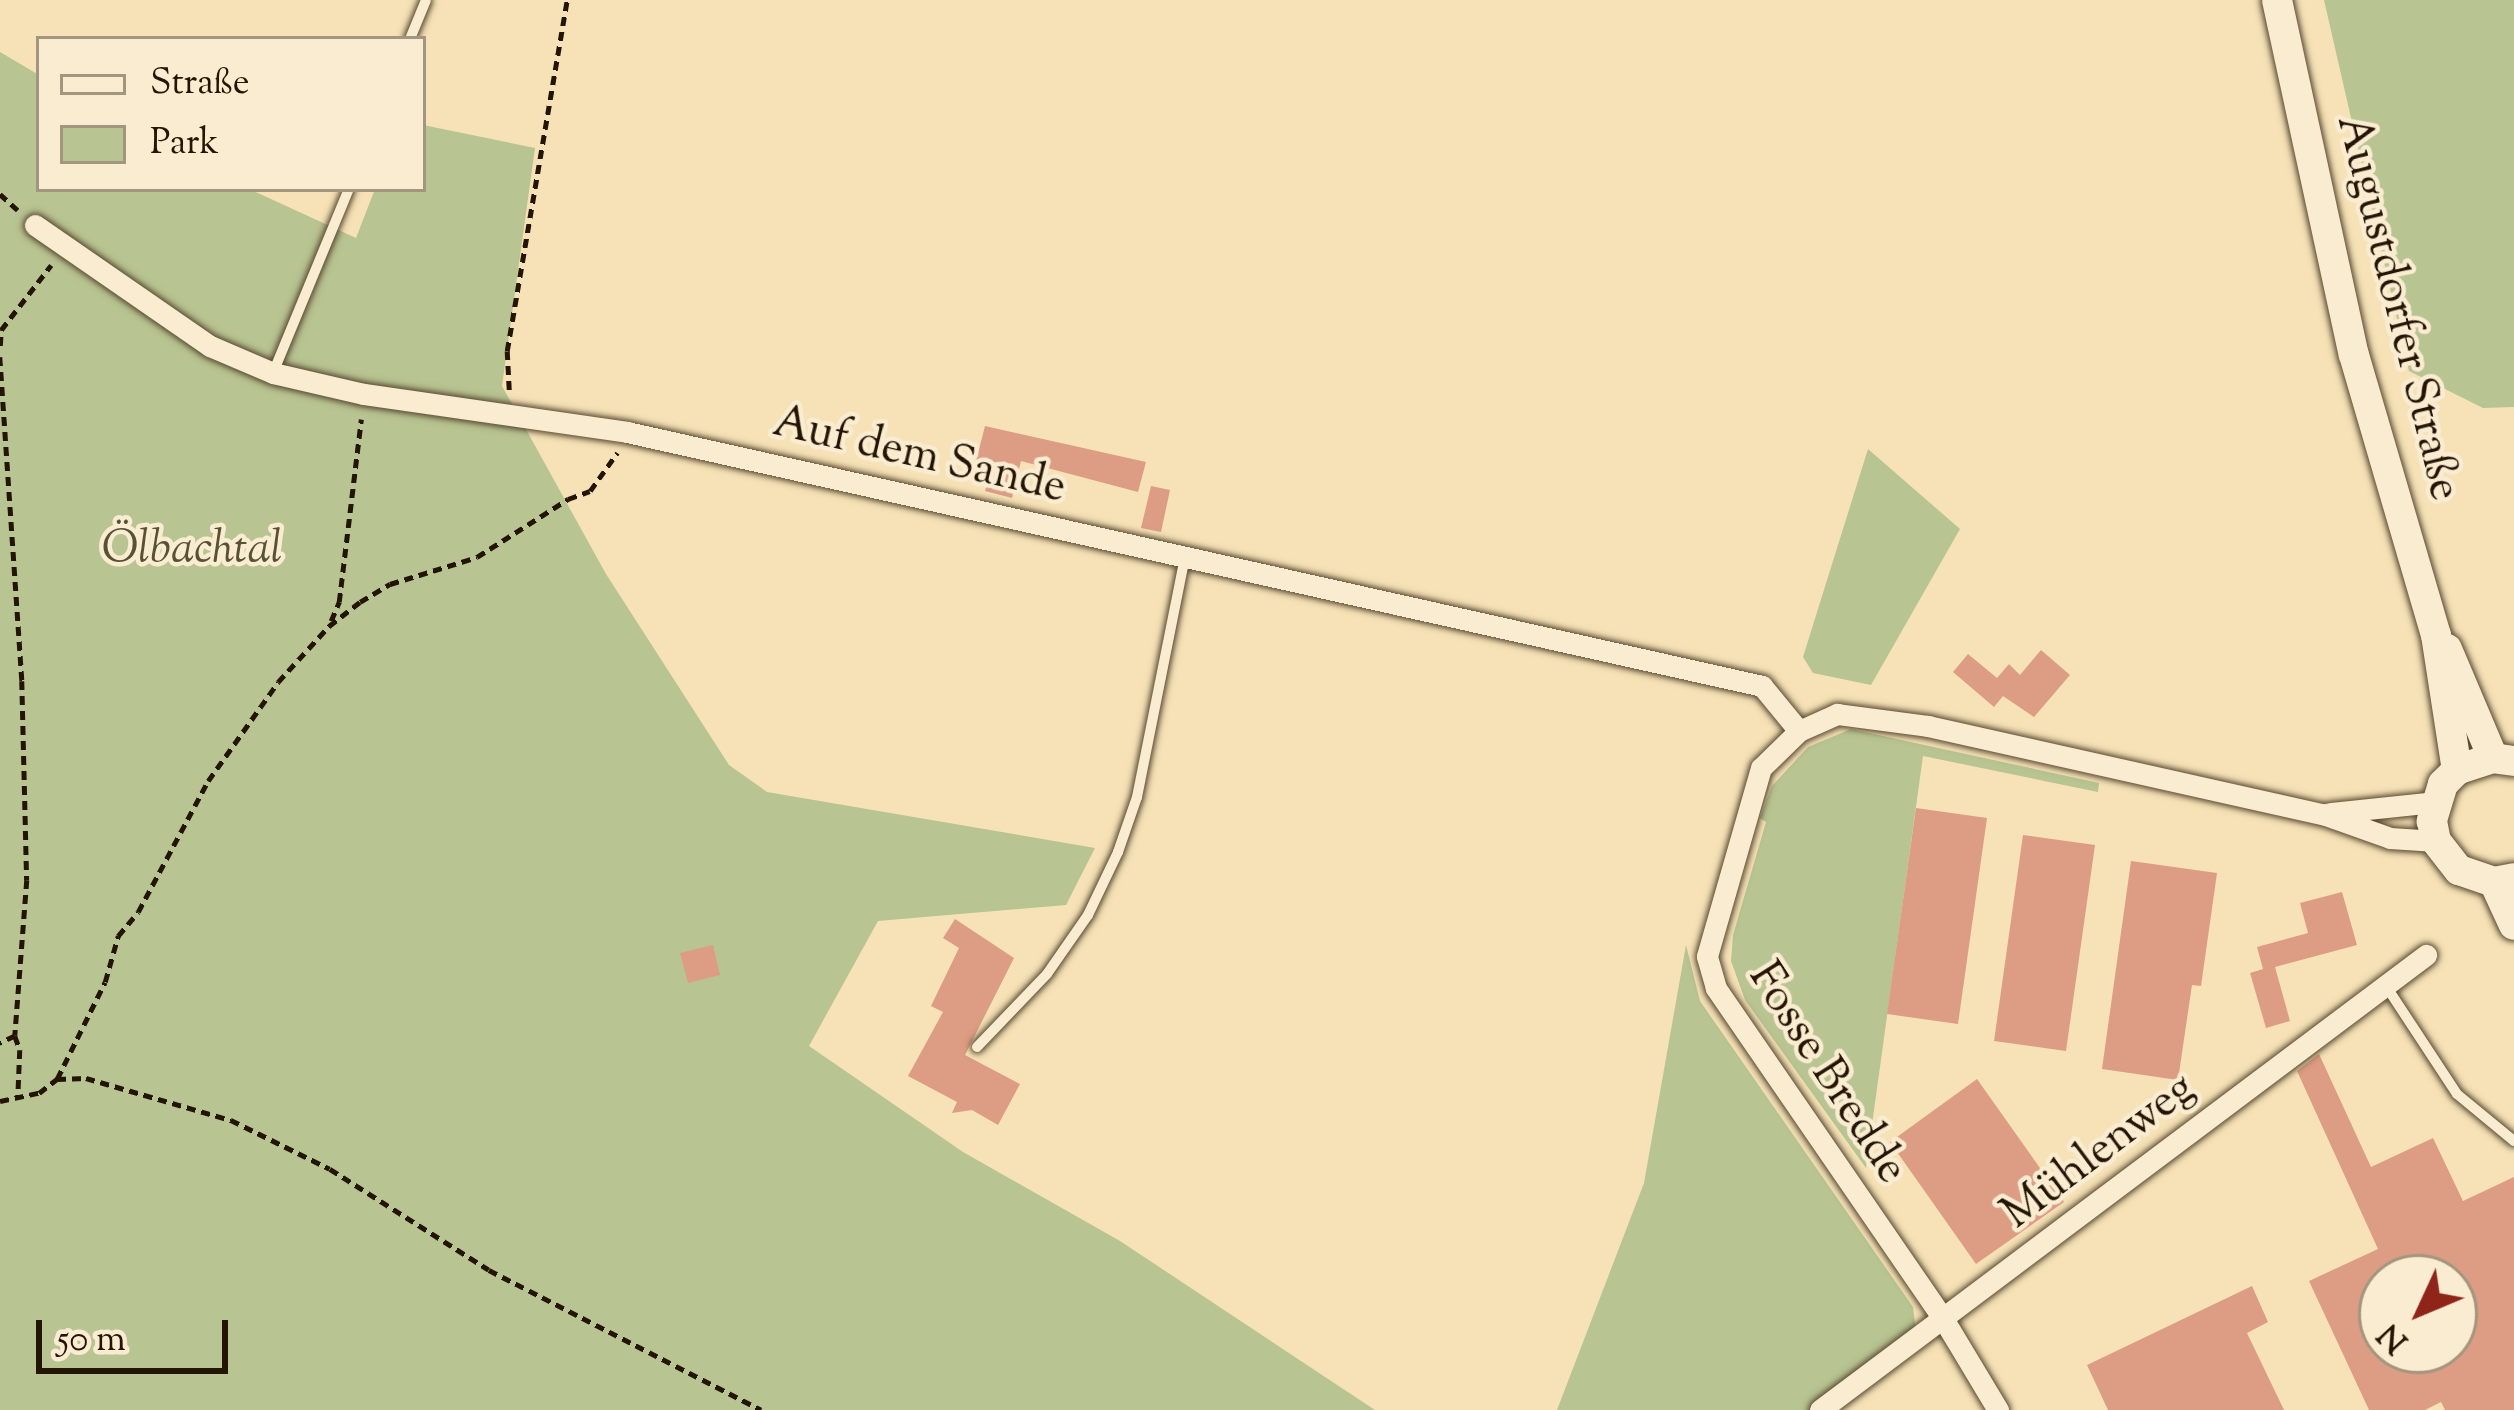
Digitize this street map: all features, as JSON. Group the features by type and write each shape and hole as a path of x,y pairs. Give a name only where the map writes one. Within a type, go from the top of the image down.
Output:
{"main road":[{"name":"Augustdorfer Straße","path":"2277,0 2354,355 2436,635 2457,770"},
{"name":"Augustdorfer Straße","path":"2436,635 2449,651 2504,760"},
{"path":"2504,760 2457,770 2434,802 2436,841 2459,870 2504,880 2514,925"}],"street":[{"name":"Auf dem Sande","path":"35,225 210,346 274,373 364,394 627,432 1762,686 1799,731"},
{"path":"1799,731 1837,714 1928,726 2323,814 2390,838 2436,841"},
{"name":"Fosse Bredde","path":"1799,731 1761,768 1707,956 1716,988 1944,1320 1998,1410"},
{"path":"2323,814 2434,802"},
{"name":"Mühlenweg","path":"1820,1410 2426,956"}],"lane":[{"path":"411,36 426,0"},
{"path":"274,373 348,192"},
{"path":"976,1047 1047,974 1088,915 1118,852 1136,797 1185,556"},
{"path":"2386,986 2457,1094 2514,1141"}],"path":[{"path":"511,414 507,351 567,0"},
{"path":"0,346 1,330 66,247"},
{"path":"0,357 15,537 26,836 15,1036 20,1051 19,1098"},
{"path":"329,626 339,602 364,394"},
{"path":"57,1079 105,982 118,936 138,912 208,781 278,682 329,626 389,584 477,556 568,499 590,491 607,474 627,432"},
{"path":"0,1043 15,1036"},
{"path":"0,1101 19,1098 57,1079 86,1078 231,1120 330,1169 489,1270 761,1410"}],"green space":[{"path":"2324,0 2514,0 2514,407 2483,408 2409,371"},
{"name":"Ölbachtal","path":"0,52 36,73 36,192 256,192 356,238 374,192 426,192 426,126 535,148 502,386 606,574 729,765 767,792 1095,848 1066,905 878,921 809,1046 963,1152 1120,1241 1375,1410 0,1410"},
{"path":"1868,449 1960,529 1871,685 1813,673 1803,657"},
{"path":"1851,729 2099,783 2098,792 1923,756 1866,1168 1745,1000 1731,961 1733,935 1766,822 1760,818 1772,786 1808,747"},
{"path":"1686,945 1700,1001 1913,1307 1916,1332 1819,1410 1557,1410 1644,1183"}],"building":[{"path":"985,426 1146,462 1138,492 1021,461 1012,498 985,491 991,469 975,465"},
{"path":"1151,486 1170,490 1161,532 1141,528"},
{"path":"2041,650 2070,675 2034,717 2003,696 1994,707 1953,672 1968,654 1997,678 2009,664 2020,675"},
{"path":"1916,808 1987,818 1958,1024 1887,1014"},
{"path":"2023,835 2095,845 2066,1051 1994,1041"},
{"path":"2131,861 2217,873 2201,986 2192,985 2178,1080 2102,1069"},
{"path":"2342,892 2357,945 2275,967 2290,1021 2266,1028 2250,973 2263,969 2257,947 2308,933 2300,903"},
{"path":"955,919 1014,958 965,1055 1020,1084 998,1125 972,1110 952,1113 957,1102 908,1076 943,1012 931,1006 959,948 943,938"},
{"path":"713,945 720,975 688,983 680,953"},
{"path":"2319,1054 2371,1167 2433,1138 2463,1201 2514,1177 2514,1410 2445,1410 2441,1402 2425,1410 2369,1410 2309,1281 2358,1258 2358,1374 2478,1374 2478,1254 2367,1254 2378,1249 2297,1071"},
{"path":"1977,1079 2064,1202 1976,1264 1890,1142"},
{"path":"2252,1286 2268,1322 2247,1333 2284,1410 2108,1410 2087,1365"}]}
